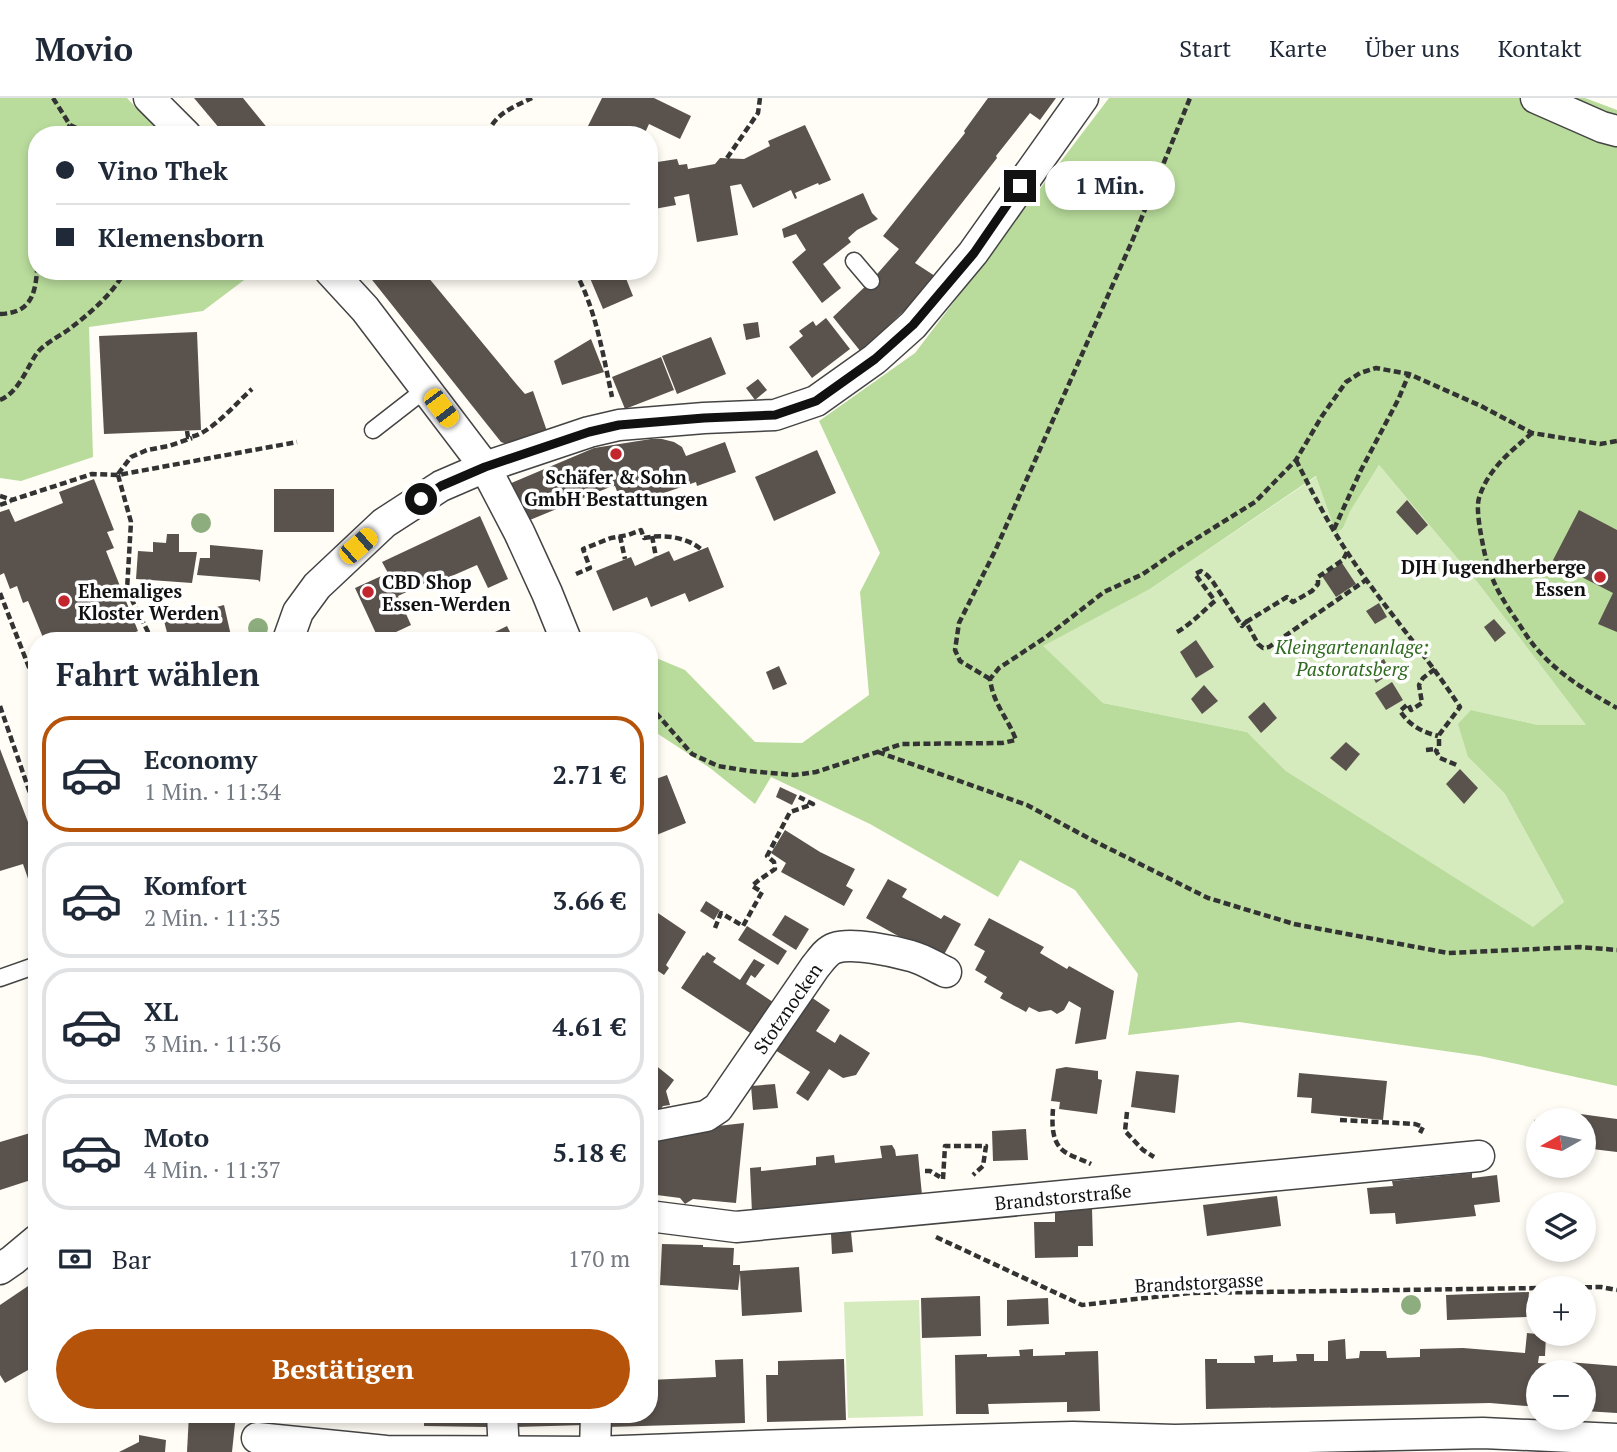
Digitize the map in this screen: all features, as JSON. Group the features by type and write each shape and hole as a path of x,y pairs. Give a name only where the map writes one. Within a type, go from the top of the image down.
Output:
{"street":[{"path":"149,98 177,126"},
{"path":"291,632 298,612 317,586 366,538 441,486 485,467 589,432 619,425 775,415 816,401 875,359 908,319 974,253 1083,98"},
{"path":"1536,98 1617,131"},
{"path":"338,280 365,309 427,388 485,467 519,532 563,632"},
{"name":"Stotznocken","path":"658,1125 706,1116 718,1108 815,967 833,948 858,946 912,956 946,972"},
{"name":"Brandstorstraße","path":"658,1217 736,1227 1479,1156"},
{"path":"0,1269 28,1248"},
{"path":"502,1423 504,1452"},
{"path":"595,1452 596,1423"},
{"path":"257,1435 386,1451 504,1452 595,1452 743,1446 1073,1445 1483,1433 1617,1439"}],"lane":[{"path":"854,261 871,281"},
{"path":"373,430 427,388"},
{"path":"0,978 28,968"}],"path":[{"path":"53,98 70,125"},
{"path":"492,126 496,118 532,98"},
{"path":"727,158 758,113 760,98"},
{"path":"990,679 960,661 955,650 959,623 995,551 1133,239 1190,98"},
{"path":"0,314 15,312 27,305 36,290 37,280"},
{"path":"0,400 7,397 18,384 39,351 95,307 120,280"},
{"path":"579,280 596,322 619,425"},
{"path":"658,715 692,754 718,766 794,775 816,772 902,744 1002,743 1016,740 991,692 990,679 999,668 1046,637 1104,592 1143,574 1255,502 1296,460 1346,382 1360,373 1376,368 1409,374 1481,406 1532,433 1600,444 1617,441"},
{"path":"1334,530 1409,374"},
{"path":"118,475 131,457 146,450 169,446 198,436 252,389"},
{"path":"187,430 188,437 192,438"},
{"path":"1532,433 1502,459 1488,478 1478,500 1480,534 1491,579 1536,648 1562,673 1589,693 1617,708"},
{"path":"0,505 92,474 118,475 297,442"},
{"path":"1296,460 1347,552 1435,669 1460,707 1438,736 1437,749 1440,758 1459,766"},
{"path":"118,475 131,522 127,590 148,632"},
{"path":"0,496 12,500"},
{"path":"576,574 590,568 583,549 641,530 644,538 664,536 687,540 702,550"},
{"path":"620,536 625,559"},
{"path":"652,536 656,557"},
{"path":"1177,632 1215,601 1195,575 1201,571 1222,594 1242,626 1287,597 1293,602 1312,591 1318,584 1318,577 1343,560 1347,552"},
{"path":"1246,622 1258,644 1263,648 1269,647 1366,580"},
{"path":"0,593 28,666"},
{"path":"1435,669 1423,678 1419,685 1422,703 1412,710 1408,704 1399,711 1407,721 1425,733 1438,736"},
{"path":"0,706 28,787"},
{"path":"1426,750 1437,749"},
{"path":"877,752 1027,805 1208,898 1294,924 1448,953 1580,947 1617,950"},
{"path":"715,928 721,914 743,926 762,892 752,886 775,869 774,862 767,856 790,812 813,804 799,797"},
{"path":"1053,1109 1052,1126 1058,1145 1063,1151 1099,1169 1099,1174 1082,1178 1084,1194"},
{"path":"1127,1112 1125,1131 1143,1150 1167,1167 1173,1166 1175,1185"},
{"path":"1340,1120 1415,1124 1423,1127 1414,1137"},
{"path":"943,1180 945,1146 986,1146 983,1166 971,1176"},
{"name":"Brandstorgasse","path":"930,1235 1082,1305 1190,1293 1526,1288"},
{"name":"Brandstorgasse","path":"1596,1287 1617,1290"}],"green space":[{"path":"0,98 127,98 153,126 28,126 28,280 244,280 203,311 89,327 93,457 21,481 0,478"},
{"path":"1109,98 1585,98 1617,110 1617,1086 1480,1056 1239,1022 1128,1035 1138,974 1075,890 1020,860 998,897 870,824 771,777 755,804 710,768 658,734 658,659 685,670 755,742 802,743 869,695 860,592 880,553 819,421 915,353","holes":["1379,465 1478,583 1586,725 1538,725 1471,710 1458,724 1468,757 1505,794 1564,902 1533,927 1286,771 1247,732 1103,703 1043,646 1150,589 1316,476 1336,533 1343,528 1350,511"]},
{"name":"Kleingartenanlage: Pastoratsberg","path":"1379,465 1478,583 1587,726 1538,725 1471,710 1468,757 1505,794 1564,902 1534,928 1286,771 1247,732 1103,703 1042,646 1150,589 1317,476 1336,532 1343,528 1349,511"},
{"path":"919,1300 923,1416 848,1418 844,1302"}],"building":[{"path":"194,98 243,98 266,126 217,126"},
{"path":"602,98 654,98 691,116 680,139 658,126 649,124 588,126"},
{"path":"988,98 1056,98 1040,120 1030,113 915,263 938,278 861,352 833,317 871,281 899,249 883,236 965,133"},
{"path":"805,125 831,180 795,193 795,199 791,190 753,208 741,184 730,186 738,235 697,242 689,194 674,197 676,205 658,208 658,162 677,159 679,165 687,164 688,169 715,164 720,158 744,159 770,146 768,141"},
{"path":"863,193 872,213 878,219 857,230 848,238 851,242 823,264 841,288 822,303 792,262 806,250 796,234 784,238 782,229"},
{"path":"372,280 430,280 525,394 533,391 548,434 512,446 501,442"},
{"path":"591,280 627,280 633,296 603,309"},
{"path":"826,318 850,349 812,378 789,347 803,336 799,331 813,321 816,326"},
{"path":"758,322 760,337 746,340 743,324"},
{"path":"197,332 201,430 104,434 99,336"},
{"path":"711,337 726,374 677,394 662,356"},
{"path":"591,339 604,372 562,385 554,361"},
{"path":"661,357 674,390 625,409 612,377"},
{"path":"758,379 767,390 755,400 746,388"},
{"path":"651,439 674,442 682,447 686,456 725,442 736,472 697,486 696,482 623,507 615,486 610,487 525,522 509,484 594,448"},
{"path":"817,450 836,493 774,521 755,477"},
{"path":"94,479 114,530 107,532 114,548 106,551 138,631 41,632 28,601 23,603 17,586 10,589 4,573 0,575 0,512 9,509 15,522 63,503 59,492"},
{"path":"274,489 334,489 334,532 274,532"},
{"path":"1407,500 1428,525 1417,535 1396,512"},
{"name":"DJH Jugendherberge Essen","path":"1579,510 1617,530 1617,632 1598,624 1613,593 1552,562"},
{"path":"480,516 508,579 488,588 477,565 445,579 443,575 398,596 411,625 396,632 375,632 355,588 388,573 382,562"},
{"path":"167,534 179,534 179,552 197,552 192,583 136,579 138,551 153,552 153,542 166,543"},
{"path":"210,545 263,550 260,582 197,575 200,558 210,558"},
{"path":"708,547 724,587 689,602 685,593 651,607 647,597 613,611 596,571 631,557 635,566 669,551 674,561"},
{"path":"1342,563 1356,584 1336,597 1322,576"},
{"path":"1379,603 1387,617 1375,624 1366,611"},
{"path":"224,605 230,632 167,632 164,621"},
{"path":"1494,619 1506,633 1495,642 1484,627"},
{"path":"507,626 510,632 495,632"},
{"path":"1196,640 1214,667 1196,678 1180,652"},
{"path":"1384,659 1391,673 1376,683 1368,668"},
{"path":"779,666 787,684 773,690 766,672"},
{"path":"1392,682 1403,700 1386,710 1375,693"},
{"path":"1204,685 1218,701 1202,714 1191,699"},
{"path":"1264,702 1277,718 1261,733 1248,717"},
{"path":"1346,742 1360,754 1346,771 1330,758"},
{"path":"0,749 28,822 28,879 23,864 0,871"},
{"path":"1460,769 1478,788 1464,804 1446,784"},
{"path":"667,775 686,823 658,834 658,778"},
{"path":"780,787 797,795 792,805 776,797"},
{"path":"785,830 820,852 855,869 846,886 853,890 844,906 781,872 786,863 771,853"},
{"path":"888,879 907,889 902,897 941,919 944,915 961,924 941,960 866,918"},
{"path":"706,901 720,910 714,920 700,911"},
{"path":"658,913 686,932 666,965 669,968 664,975 658,971"},
{"path":"785,915 809,929 796,950 772,935"},
{"path":"989,918 1044,947 1040,953 1067,969 1069,966 1114,991 1106,1039 1075,1044 1081,1008 1069,1001 1064,1010 1057,1014 1051,1010 1039,1012 1029,1007 1026,1012 1000,998 1003,993 984,982 987,977 975,970 985,951 974,945"},
{"path":"747,926 787,951 778,965 738,940"},
{"path":"707,952 716,958 713,962 740,980 754,959 765,965 755,978 751,975 746,984 779,1006 758,1038 681,988"},
{"path":"811,997 830,1010 816,1031 835,1043 840,1034 870,1053 856,1075 843,1078 829,1069 808,1101 796,1093 810,1072 775,1050"},
{"path":"658,1067 674,1080 666,1091 670,1105 663,1106 658,1112"},
{"path":"1066,1067 1098,1071 1098,1079 1102,1080 1097,1114 1059,1109 1060,1102 1051,1101 1056,1069"},
{"path":"1136,1071 1179,1075 1175,1113 1131,1107"},
{"path":"1299,1073 1387,1081 1383,1120 1311,1113 1312,1098 1297,1097"},
{"path":"775,1084 778,1108 753,1110 751,1086"},
{"path":"1596,1116 1617,1119 1617,1152 1596,1149"},
{"path":"744,1123 736,1203 693,1199 685,1204 680,1198 658,1195 658,1141 700,1133 700,1128"},
{"path":"1026,1129 1028,1160 993,1161 992,1131"},
{"path":"28,1134 28,1181 0,1190 0,1142"},
{"path":"892,1145 896,1156 918,1154 922,1195 752,1213 750,1168 761,1167 761,1171 816,1165 816,1157 834,1155 835,1163 882,1158 880,1146"},
{"path":"1472,1173 1472,1178 1497,1175 1500,1202 1474,1205 1476,1216 1396,1224 1395,1213 1370,1214 1367,1188 1393,1186 1392,1181"},
{"path":"1277,1196 1281,1226 1207,1236 1203,1205"},
{"path":"1092,1208 1093,1246 1078,1246 1078,1257 1035,1258 1034,1222 1055,1222 1055,1211"},
{"path":"851,1232 853,1252 832,1254 831,1234"},
{"path":"662,1244 734,1248 733,1265 740,1265 740,1271 799,1267 802,1312 742,1316 740,1273 738,1290 660,1285"},
{"path":"28,1286 28,1370 5,1383 0,1375 0,1305"},
{"path":"1526,1292 1526,1317 1447,1320 1446,1295"},
{"path":"980,1296 981,1336 922,1338 921,1298"},
{"path":"1048,1298 1049,1324 1007,1326 1007,1300"},
{"path":"1345,1339 1346,1359 1359,1358 1360,1351 1386,1351 1387,1358 1420,1357 1420,1349 1463,1348 1525,1353 1526,1343 1526,1346 1545,1346 1545,1356 1539,1356 1538,1360 1526,1360 1526,1406 1490,1403 1206,1409 1205,1359 1217,1359 1217,1363 1255,1363 1254,1356 1273,1355 1273,1362 1297,1361 1296,1354 1314,1354 1314,1361 1328,1361 1328,1341"},
{"path":"1033,1349 1033,1356 1098,1351 1100,1411 1067,1412 1067,1402 988,1404 989,1414 956,1414 955,1355 1020,1356 1019,1350"},
{"path":"743,1359 745,1423 607,1427 607,1423 658,1423 658,1380 716,1377 715,1360"},
{"path":"844,1359 846,1420 767,1422 766,1375 778,1375 778,1361"},
{"path":"1596,1364 1617,1366 1617,1413 1596,1412"},
{"path":"189,1423 235,1423 232,1452 187,1452"},
{"path":"424,1423 488,1423 488,1427 424,1426"},
{"path":"515,1423 585,1423 585,1425 515,1427"},
{"path":"139,1435 166,1440 165,1452 119,1452 139,1442"}],"place":[{"name":"Schäfer & Sohn GmbH Bestattungen","path":"616,454"},
{"name":"DJH Jugendherberge Essen","path":"1600,577"},
{"name":"CBD Shop Essen-Werden","path":"368,592"},
{"name":"Ehemaliges Kloster Werden","path":"64,601"}],"route":[{"path":"421,499 441,486 485,467 589,432 619,425 775,415 816,401 875,359 913,325 974,253 1020,186"}]}
